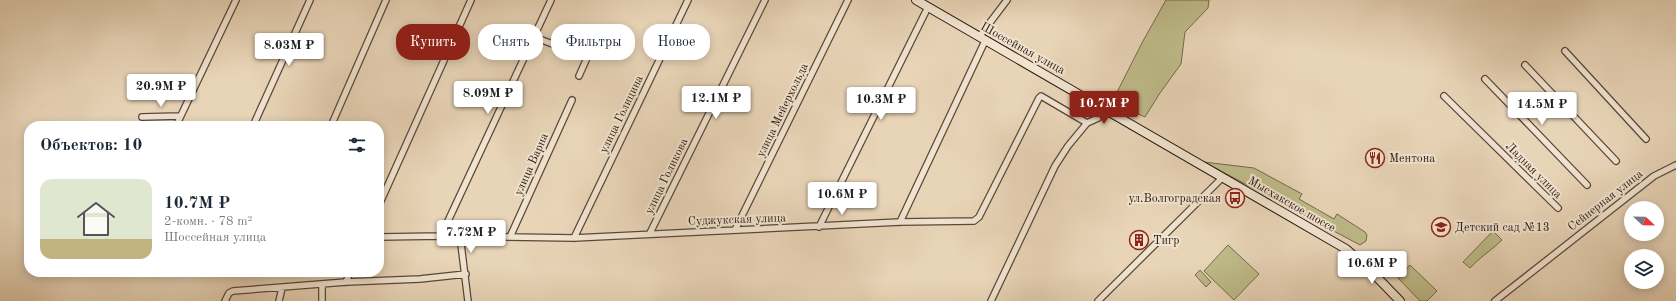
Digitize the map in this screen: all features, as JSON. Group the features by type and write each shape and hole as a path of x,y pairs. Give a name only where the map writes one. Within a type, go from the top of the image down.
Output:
{"street":[{"path":"178,121 236,0"},
{"path":"255,121 310,0"},
{"path":"332,121 386,0"},
{"path":"384,194 471,0"},
{"path":"540,24 551,0"},
{"name":"улица Голицина","path":"574,238 688,0"},
{"name":"улица Голикова","path":"650,233 765,0"},
{"name":"улица Мейерхольда","path":"735,230 848,0"},
{"name":"Шоссейная улица","path":"916,0 1222,178"},
{"path":"900,222 982,39 1007,0"},
{"path":"819,226 928,7"},
{"path":"1565,51 1646,139"},
{"path":"441,236 523,60"},
{"path":"579,76 586,60"},
{"path":"1525,64 1616,161"},
{"path":"1485,79 1587,184"},
{"name":"Суджукская улица","path":"510,237 574,238 650,233 900,222 971,222 977,220 1041,96 1087,123"},
{"name":"Ладная улица","path":"1444,96 1558,208"},
{"name":"улица Варна","path":"510,237 572,100"},
{"path":"991,301 1055,166 1068,146 1087,123 1098,118 1105,109"},
{"path":"142,117 180,116"},
{"name":"Сейнерная улица","path":"1495,301 1654,176 1676,165"},
{"path":"1098,301 1222,178"},
{"name":"Мысхакское шоссе","path":"1222,178 1346,249 1368,267 1400,301"},
{"path":"384,238 441,236 510,237"},
{"path":"460,236 466,274 468,301"},
{"path":"225,301 229,293 346,282 420,279 466,274"},
{"path":"346,282 348,277"},
{"path":"322,284 322,301"},
{"path":"279,301 282,288"}],"shaded area":[{"path":"1166,0 1209,0 1208,8 1185,32 1181,64 1145,117 1112,102"},
{"path":"1204,162 1254,168 1302,194 1299,199 1334,219 1337,214 1365,232 1367,235 1366,241 1360,245"},
{"path":"1493,231 1502,240 1470,268 1463,262"},
{"path":"1228,245 1259,274 1234,300 1204,271"},
{"path":"1410,265 1437,291 1427,301 1420,301 1398,278"},
{"path":"1200,270 1211,282 1206,287 1195,275"}],"place":[{"name":"Ментона","path":"1375,158"},
{"name":"ул.Волгоградская","path":"1235,198"},
{"name":"Детский сад №13","path":"1441,227"},
{"name":"Тигр","path":"1139,240"}]}
